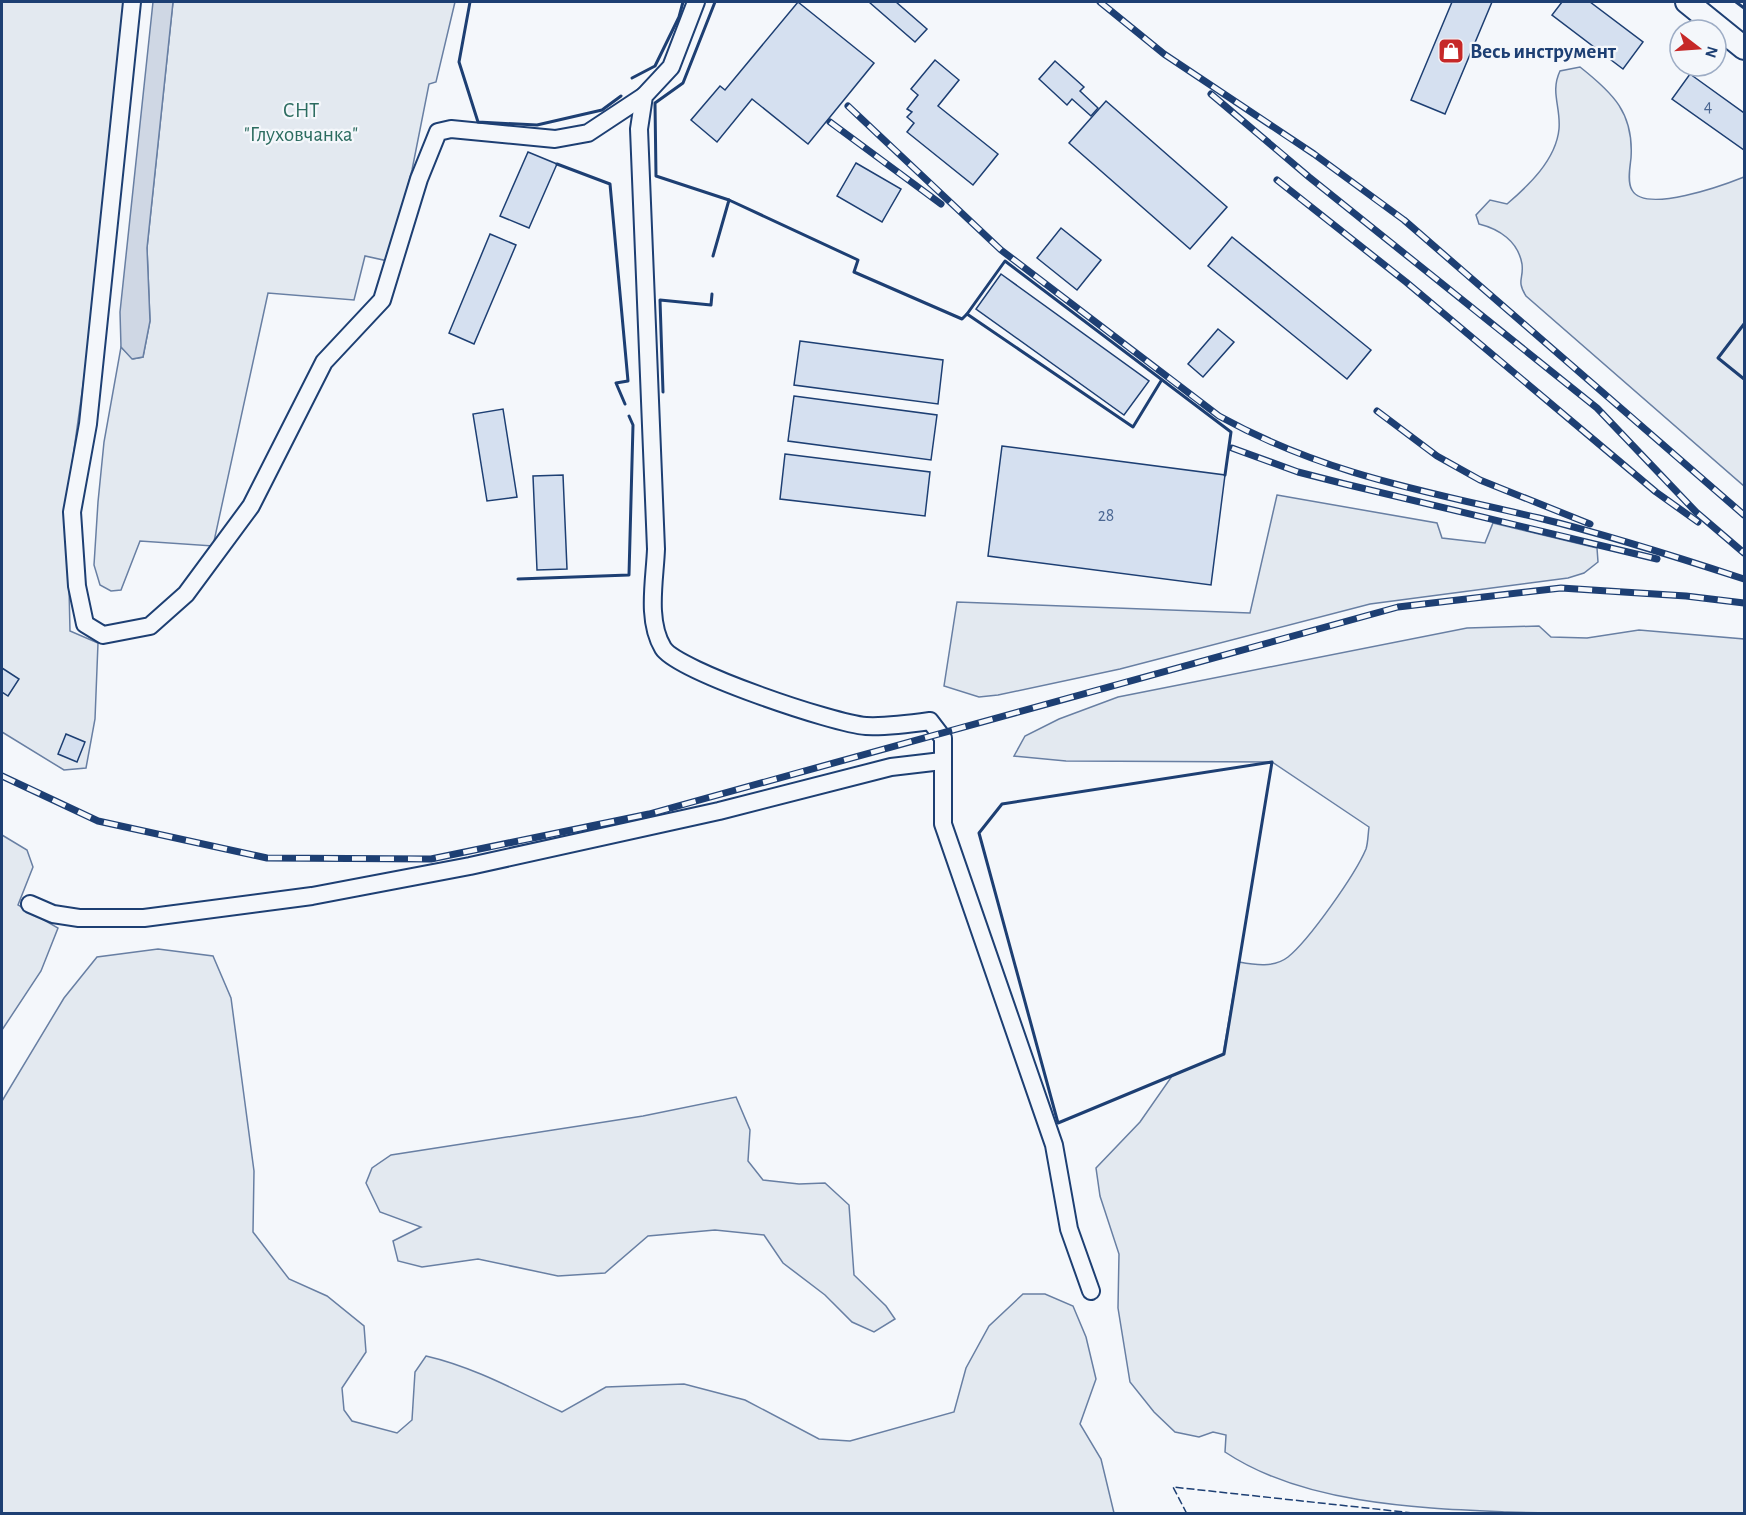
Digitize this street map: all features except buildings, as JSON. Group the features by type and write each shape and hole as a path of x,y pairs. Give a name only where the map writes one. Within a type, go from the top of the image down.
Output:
{"main road":[{"path":"1687,2 1744,48"}],"street":[{"path":"132,2 88,424 72,512 77,586 85,624 103,635 150,626 186,594 251,506 324,362 382,300 419,179 438,132 451,129 555,139 588,133 644,96 671,67 696,2"},
{"path":"644,96 639,129 656,549 653,616 663,649 688,666 773,701 864,726 930,721 943,738 943,824 1054,1145 1069,1228 1091,1291"},
{"path":"30,904 53,914 79,918 144,918 312,896 470,866 719,811 891,767 942,762"}],"green space":[{"path":"2,2 125,2 88,349 67,500 70,631 98,643 95,719 86,768 64,770 2,732"},
{"name":"СНТ \"Глуховчанка\"","path":"173,2 455,2 436,82 429,84 412,170 388,261 365,256 354,300 268,293 213,546 140,541 121,590 111,591 100,585 94,565 104,442 121,347 133,359 143,357 150,321 147,248"},
{"path":"1580,67 1611,95 1625,116 1631,142 1630,183 1632,190 1640,197 1668,199 1703,191 1744,177 1744,486 1526,296 1521,286 1522,264 1516,249 1506,237 1494,229 1479,224 1476,215 1490,200 1507,204 1532,181 1547,162 1557,140 1559,129 1557,79 1560,71"},
{"path":"1277,495 1437,523 1442,538 1485,543 1493,523 1597,548 1598,562 1584,573 1568,578 1370,604 1120,669 998,695 979,697 944,686 957,602 1250,613"},
{"path":"1539,626 1551,637 1587,638 1639,630 1744,639 1744,1513 1507,1512 1398,1505 1325,1493 1289,1483 1225,1452 1226,1435 1213,1432 1199,1437 1175,1432 1154,1412 1130,1382 1118,1308 1119,1254 1100,1196 1096,1168 1140,1122 1172,1076 1223,1054 1239,962 1258,965 1277,963 1297,949 1331,906 1352,874 1366,849 1369,827 1272,762 1066,761 1014,756 1025,736 1059,719 1118,697 1467,628"},
{"path":"2,835 27,850 33,867 18,905 58,928 41,971 2,1030"},
{"path":"158,949 213,956 231,998 254,1171 253,1232 289,1279 327,1296 364,1326 366,1352 342,1388 344,1410 352,1421 397,1433 412,1420 415,1372 426,1356 478,1373 562,1412 606,1387 684,1384 745,1400 819,1439 850,1441 954,1412 966,1368 989,1326 1023,1294 1045,1294 1073,1306 1086,1337 1096,1379 1080,1424 1101,1459 1114,1513 2,1513 2,1101 64,998 97,957"},
{"path":"736,1097 750,1130 748,1161 763,1180 799,1184 825,1183 849,1205 854,1275 886,1306 895,1319 874,1332 852,1322 825,1295 783,1263 764,1235 715,1230 648,1236 605,1273 558,1276 478,1259 422,1267 398,1261 393,1241 421,1227 380,1212 366,1183 372,1168 391,1155 643,1116"}],"shaded area":[{"path":"153,2 173,2 147,248 150,321 143,357 132,359 121,347 120,312"}],"railway":[{"path":"1100,2 1164,54 1314,154 1404,220 1744,515"},
{"path":"1211,94 1309,177 1597,408 1696,512 1744,553"},
{"path":"848,106 1001,250 1219,416 1258,436 1336,467 1375,479 1591,532 1744,579"},
{"path":"830,122 941,204"},
{"path":"1277,180 1406,282 1656,492 1698,522"},
{"path":"1377,411 1437,456 1480,480 1590,524"},
{"path":"1232,448 1298,472 1657,559"},
{"path":"2,776 98,821 267,858 431,859 649,814 1398,607 1561,588 1686,596 1744,603"}],"fence":[{"path":"1187,1514 1173,1487 1422,1514"}],"wall":[{"path":"470,2 459,62 478,122 537,125 602,110 621,96"},
{"path":"632,78 655,66 679,17 683,2"},
{"path":"713,256 729,200 656,176 655,103 683,83 715,2"},
{"path":"1736,2 1744,8"},
{"path":"557,164 610,184 628,381 616,383 625,404"},
{"path":"729,200 858,260 854,272 962,319 967,314 1133,427 1161,381"},
{"path":"967,314 1005,261 1231,432 1225,475"},
{"path":"663,392 660,300 711,305 712,294"},
{"path":"1744,324 1718,358 1744,379"},
{"path":"518,579 629,575 633,425 629,416"},
{"path":"1272,762 1224,1054 1058,1123 979,833 1002,804 1272,762"}],"place":[{"name":"Весь инструмент","path":"1451,51"}]}
